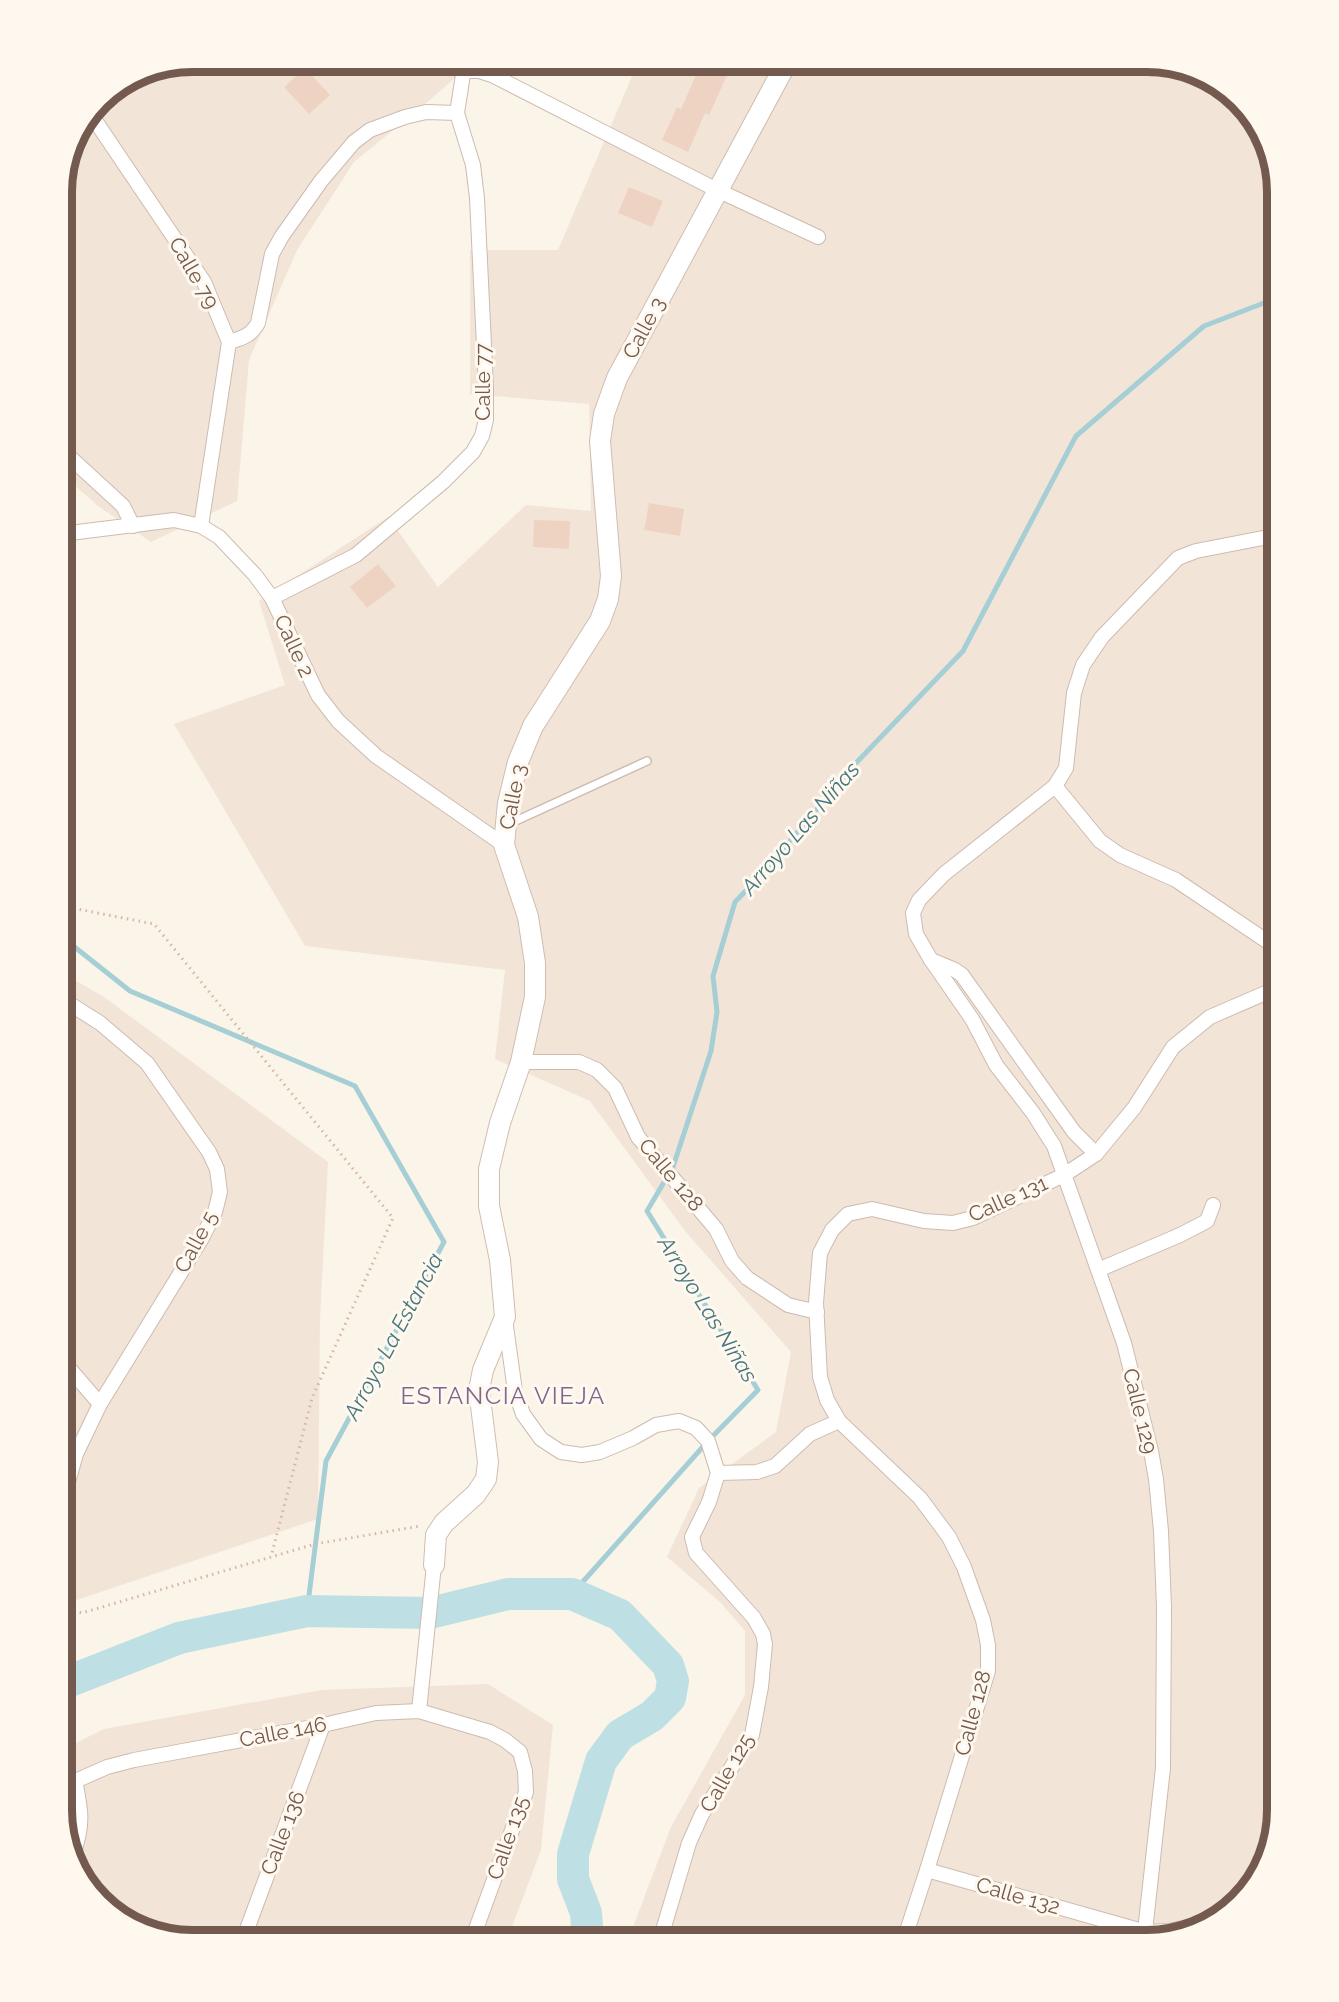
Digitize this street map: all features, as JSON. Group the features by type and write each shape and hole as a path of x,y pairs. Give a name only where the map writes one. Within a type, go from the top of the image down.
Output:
{"street":[{"name":"Calle 77","path":"272,598 356,555 443,482 473,452 482,436 486,420 486,388 477,198 473,165 458,113 463,72"},
{"path":"482,72 717,190 818,237"},
{"name":"Calle 3","path":"434,1565 436,1535 444,1523 476,1494 486,1479 488,1462 479,1390 483,1370 505,1317 500,1260 489,1206 489,1169 500,1123 521,1062 535,997 535,963 528,917 504,846 508,803 519,762 533,726 600,621 608,599 611,576 600,441 604,414 617,378 782,72"},
{"path":"201,526 228,342 245,338 258,323 272,254 282,236 321,181 354,142 370,130 426,112 458,113"},
{"name":"Calle 79","path":"96,121 204,282 228,342"},
{"path":"72,459 123,506 133,526"},
{"name":"Calle 2","path":"72,533 174,520 201,526 219,537 255,575 272,598 318,695 338,721 376,756 504,846"},
{"path":"1267,537 1196,551 1178,558 1133,602 1102,637 1083,665 1074,693 1066,768 1055,786 1101,841 1120,855 1176,880 1267,941"},
{"name":"Calle 129","path":"1055,786 944,874 919,900 913,913 916,934 931,960 972,1019 996,1065 1033,1113 1054,1146 1124,1343 1151,1451 1161,1531 1164,1606 1163,1768 1146,1930"},
{"path":"931,960 962,975 1074,1132 1096,1154"},
{"name":"Calle 131","path":"839,1421 827,1400 820,1377 817,1312 820,1253 832,1230 848,1214 872,1209 924,1221 953,1222 973,1218 1064,1175 1096,1154 1134,1108 1173,1047 1210,1017 1267,993"},
{"name":"Calle 5","path":"72,1005 100,1023 147,1063 209,1152 216,1169 220,1192 215,1212 202,1238 100,1404 76,1454 72,1468"},
{"name":"Calle 128","path":"521,1062 579,1062 597,1070 615,1088 638,1137 716,1229 732,1261 747,1278 788,1305 817,1312"},
{"path":"1098,1270 1207,1221 1213,1205"},
{"path":"505,1317 515,1391 523,1414 541,1439 561,1452 582,1455 600,1452 656,1425 679,1421 696,1428 708,1441 718,1473 758,1472 775,1466 810,1434 839,1421"},
{"path":"72,1372 100,1404"},
{"name":"Calle 128","path":"839,1421 920,1498 949,1537 964,1567 983,1620 988,1645 987,1671 907,1930"},
{"name":"Calle 125","path":"663,1930 690,1844 702,1814 752,1735 761,1687 765,1644 763,1634 754,1618 696,1553 692,1537 709,1502 718,1473"},
{"path":"418,1711 434,1565"},
{"name":"Calle 146","path":"72,1782 107,1767 134,1760 376,1713 418,1711 490,1732 505,1740"},
{"name":"Calle 136","path":"247,1930 323,1725"},
{"name":"Calle 135","path":"474,1930 526,1792 525,1771 520,1752 505,1740"},
{"path":"75,1780 82,1815 77,1844"},
{"name":"Calle 132","path":"927,1870 1125,1930"}],"lane":[{"path":"506,825 647,761"}],"path":[{"path":"72,908 154,924 393,1218 312,1398 271,1557"},
{"path":"72,1611 82,1613 315,1544 444,1523"}],"shaded area":[{"path":"184,72 462,72 354,162 297,250 249,360 237,501 151,542 98,506 72,483 72,184 76,161 84,139 107,107 125,92 146,81"},
{"path":"634,72 1155,72 1193,81 1220,97 1242,119 1258,146 1266,176 1267,192 1267,1810 1263,1841 1251,1870 1232,1895 1207,1914 1193,1921 1163,1929 1148,1930 632,1930 671,1827 745,1695 745,1631 721,1603 667,1557 699,1488 776,1432 791,1352 685,1231 590,1101 495,1059 505,970 305,946 174,724 285,685 259,601 388,517 438,587 526,505 591,511 589,404 470,394 470,250 558,250"},
{"path":"72,979 104,997 328,1162 320,1320 318,1519 72,1602"},
{"path":"488,1684 553,1725 541,1850 511,1930 184,1930 153,1924 139,1918 107,1895 97,1883 81,1856 73,1826 72,1745 104,1729 322,1690"}],"building":[{"path":"301,72 309,72 330,95 309,114 284,87"},
{"path":"698,72 728,72 709,115 705,113 688,152 662,140 677,107 681,109"},
{"path":"629,187 663,201 652,227 618,213"},
{"path":"649,503 684,509 680,536 644,530"},
{"path":"534,520 570,521 569,549 533,547"},
{"path":"378,564 396,586 367,608 350,587"}],"waterway":[{"name":"Arroyo Las Niñas","path":"572,1594 708,1441 758,1390 647,1211 673,1167 711,1051 717,1012 713,976 735,902 762,874 857,762 963,651 1076,436 1204,326 1267,302"},
{"name":"Arroyo La Estancia","path":"72,945 130,991 355,1086 444,1242 326,1461 307,1611"},
{"path":"72,1680 179,1638 307,1611 430,1613 508,1594 572,1594 620,1615 668,1665 673,1681 670,1698 652,1716 620,1735 601,1761 573,1854 573,1879 586,1913 587,1930"}],"district":[{"name":"ESTANCIA VIEJA","path":"503,1396"}]}
